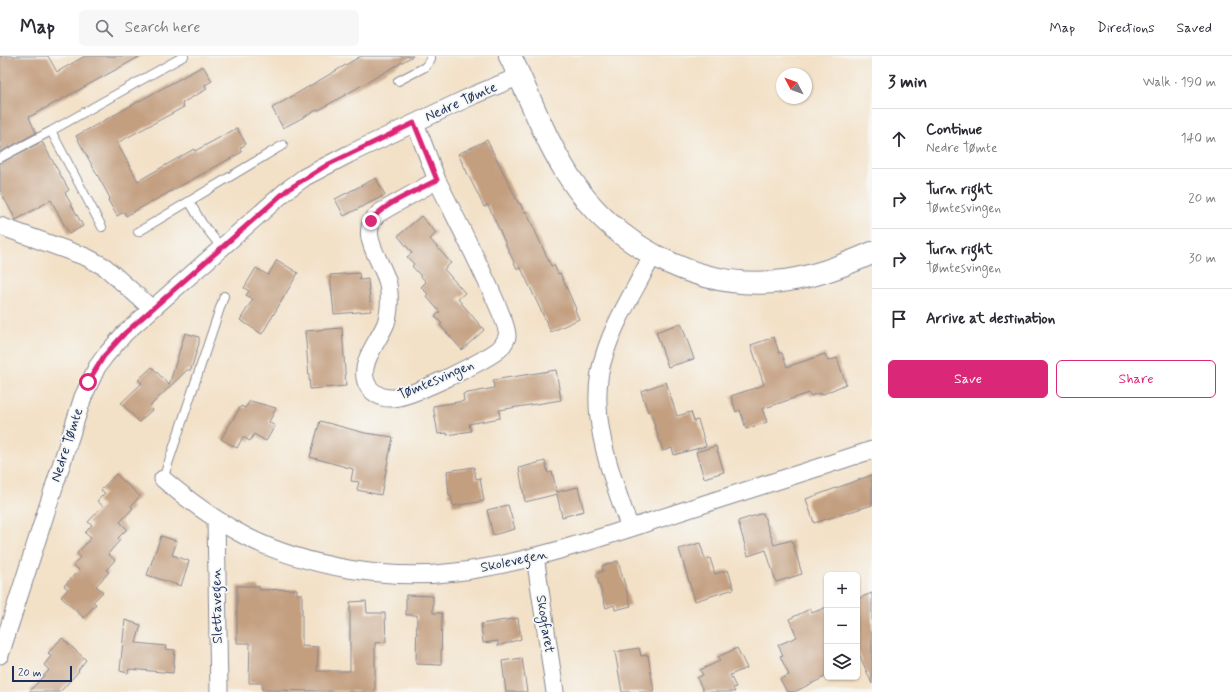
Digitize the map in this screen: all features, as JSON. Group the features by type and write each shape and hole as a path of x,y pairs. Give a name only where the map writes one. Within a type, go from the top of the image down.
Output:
{"street":[{"path":"510,56 559,160 580,192 605,220 621,234 653,254 678,266 725,280 774,282 811,276 836,268 872,253"},
{"name":"Nedre Tømte","path":"1,647 88,382 104,356 151,308 282,194 305,177 332,162 414,123 474,95 520,76"},
{"name":"Tømtesvingen","path":"414,123 437,180 491,292 507,328 508,334 503,344 496,352 463,370 405,396 385,398 371,389 365,374 368,357 386,323 389,303 387,281 371,242 368,232 369,226 374,217 379,213 437,180"},
{"path":"0,226 86,257 110,272 151,308"},
{"path":"630,528 621,502 601,429 598,385 604,354 611,335 653,254"},
{"name":"Skolevegen","path":"163,480 216,519 248,538 285,552 322,563 372,572 416,575 456,572 559,551 872,450"},
{"name":"Slettavegen","path":"216,519 219,692"},
{"name":"Skogfaret","path":"535,556 555,692"}],"lane":[{"path":"0,158 184,56"},
{"path":"398,81 425,67 431,59 430,56"},
{"path":"51,131 102,227"},
{"path":"138,232 283,144"},
{"path":"189,201 202,223 221,247"},
{"path":"163,480 224,296"}],"building":[{"path":"0,56 48,56 57,72 85,56 141,56 29,117 36,133 0,152"},
{"path":"361,56 413,56 317,111 283,128 272,108"},
{"path":"203,66 212,81 205,85 207,89 182,103 184,107 117,143 138,181 194,149 195,151 237,128 246,144 240,148 242,152 126,216 124,212 117,216 108,200 110,198 76,136"},
{"path":"487,140 519,204 520,203 524,212 526,211 551,266 554,265 558,274 560,273 576,309 575,310 579,319 551,332 521,268 517,269 488,205 484,207 458,154"},
{"path":"42,142 69,190 65,193 83,226 69,234 51,200 16,220 0,191 0,163"},
{"path":"376,178 385,195 344,216 335,199"},
{"path":"421,216 436,233 430,239 451,263 444,269 465,293 458,299 484,330 462,350 440,325 442,324 435,316 440,312 426,296 428,294 421,287 426,282 412,266 414,264 407,257 412,253 398,236"},
{"path":"277,260 298,273 262,334 240,320 253,299 246,295 249,291 244,288 256,268 268,275"},
{"path":"359,273 360,280 368,279 371,311 334,314 330,275"},
{"path":"681,323 694,359 668,367 656,332"},
{"path":"342,328 346,386 310,389 305,331"},
{"path":"185,333 199,337 199,343 191,370 187,370 150,406 153,409 139,422 121,403 142,383 138,380 152,367 169,385"},
{"path":"774,337 779,353 782,353 787,367 825,354 828,361 837,358 846,384 821,395 820,393 810,396 809,393 762,409 767,422 746,429 740,410 736,412 731,396 764,385 751,345"},
{"path":"556,370 561,400 499,410 500,418 469,424 471,431 447,435 447,433 438,434 433,406 464,401 463,394 494,388 493,380"},
{"path":"666,382 677,416 691,412 694,421 698,420 706,446 674,455 672,448 663,451 650,411 648,412 641,391"},
{"path":"250,401 276,408 269,422 275,426 266,441 254,434 250,441 243,437 237,448 221,439 241,406 245,408"},
{"path":"320,421 365,433 393,437 381,495 357,490 359,482 351,481 353,469 310,457"},
{"path":"716,446 724,472 704,478 696,452"},
{"path":"545,461 548,473 552,472 557,492 578,487 584,511 562,517 557,494 525,502 519,468"},
{"path":"474,467 476,479 480,478 484,501 453,506 451,496 449,496 447,471"},
{"path":"116,474 140,496 131,506 133,508 120,522 127,529 118,538 120,540 108,554 115,560 106,570 109,572 96,586 103,592 93,602 96,604 84,618 61,597 68,589 64,586 79,570 73,565 80,557 77,553 91,538 85,533 92,525 88,522 103,506 97,501 105,493 101,490"},
{"path":"872,475 872,505 814,523 806,499"},
{"path":"508,505 515,529 493,535 487,510"},
{"path":"763,513 774,545 792,540 802,574 776,582 766,550 748,556 738,521"},
{"path":"161,536 177,541 172,555 189,561 181,586 147,575"},
{"path":"700,543 705,559 710,558 715,574 728,570 734,589 695,601 679,549"},
{"path":"618,561 631,606 615,610 614,605 606,608 596,574 603,571 602,566"},
{"path":"237,586 259,586 259,590 297,589 297,594 302,594 302,646 318,647 317,671 350,671 350,602 366,601 367,613 385,613 386,642 375,643 375,692 262,690 262,683 249,683 250,643 237,643"},
{"path":"872,593 872,684 860,656 860,598"},
{"path":"406,595 433,596 433,613 442,613 441,665 416,664 417,615 406,615"},
{"path":"824,608 824,677 794,692 787,692 780,679 789,675 780,656 783,655 778,645 797,637 789,619 810,609 812,613"},
{"path":"518,618 521,639 498,646 498,641 483,643 481,624"},
{"path":"125,620 141,625 136,643 166,646 165,649 175,650 173,673 129,669 128,673 120,671"},
{"path":"62,638 86,660 78,670 79,671 60,692 29,692 49,670 44,665 51,656 48,653"},
{"path":"639,648 641,656 648,655 654,692 622,692 615,652"},
{"path":"737,648 747,668 730,675 736,687 733,688 735,692 704,692 697,678 703,675 700,670 720,661 718,657"},
{"path":"522,658 527,692 506,692 502,661"}],"route":[{"path":"88,382 104,356 125,333 151,308 287,190 305,177 327,165 414,123 437,180 379,213 371,221"}]}
